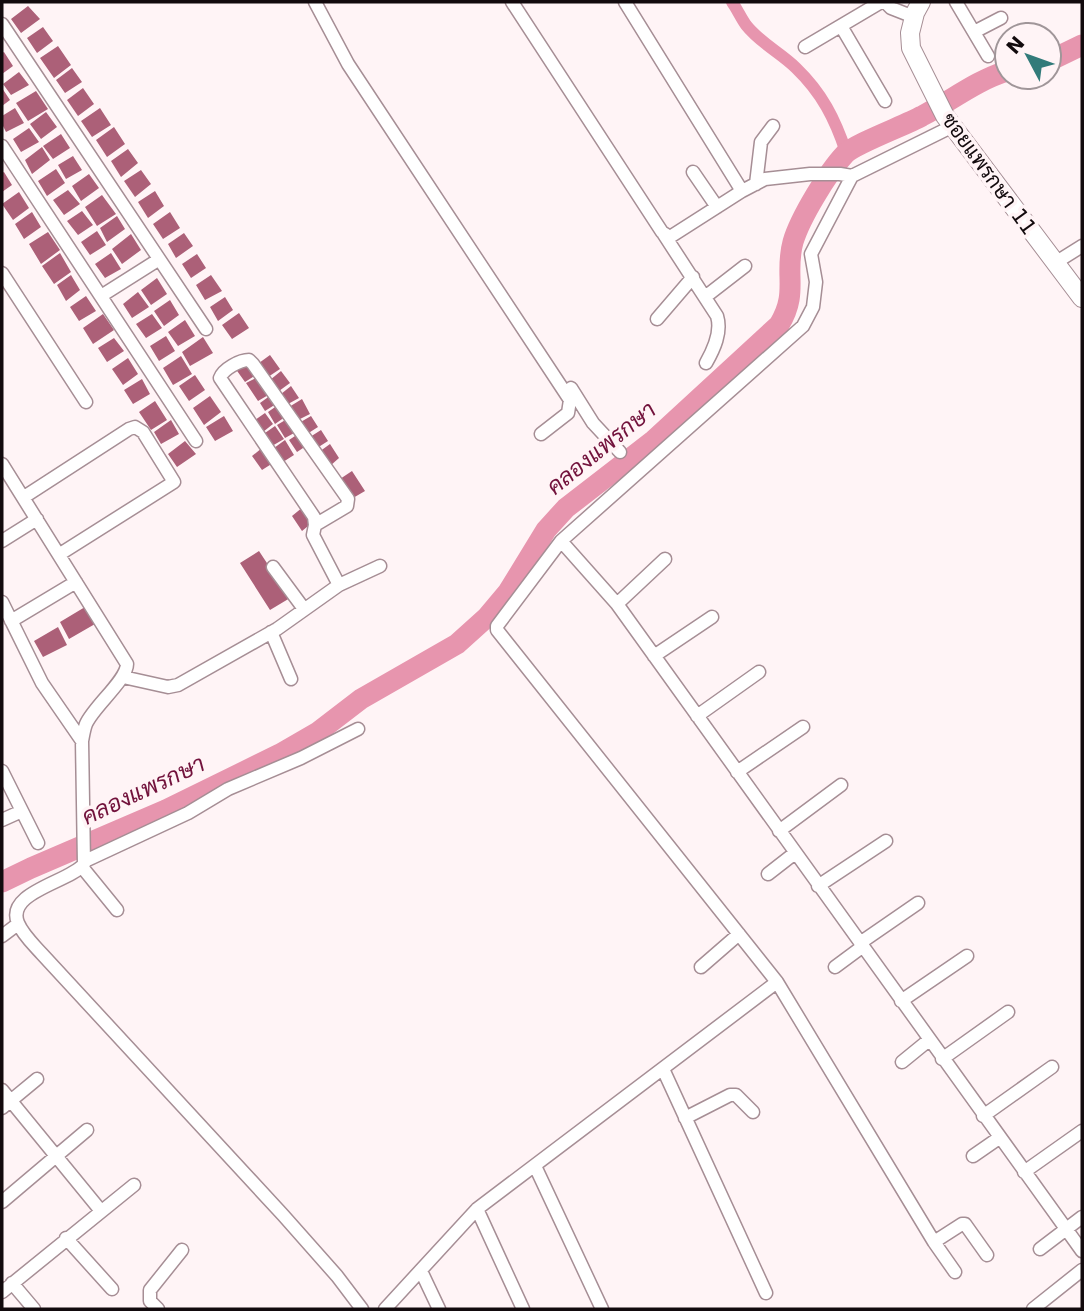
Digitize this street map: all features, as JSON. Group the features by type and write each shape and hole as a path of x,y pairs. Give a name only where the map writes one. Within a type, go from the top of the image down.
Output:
{"street":[{"path":"315,2 348,64 570,400 565,416 541,434"},
{"path":"512,2 693,277 719,322 717,340 706,363"},
{"path":"625,2 742,191"},
{"path":"805,47 883,2 891,8 918,9"},
{"path":"956,2 988,56"},
{"name":"ซอยแพรกษา 11","path":"918,9 910,33 911,48 948,122 1055,263 1076,278 1082,299"},
{"path":"974,32 1001,18"},
{"path":"2,24 206,329"},
{"path":"841,26 885,101"},
{"path":"662,232 670,237 742,191 776,177 846,175 948,122"},
{"path":"756,184 761,142 773,126"},
{"path":"2,146 196,441"},
{"path":"693,172 717,207"},
{"path":"846,175 811,254 816,282 813,307 803,326 561,541 499,622 497,630 777,982 934,1242 955,1272"},
{"path":"1055,263 1082,246"},
{"path":"101,296 158,260"},
{"path":"705,297 745,266"},
{"path":"2,273 86,402"},
{"path":"657,320 693,277"},
{"path":"315,525 347,506 348,499 253,364 245,360 222,373 220,378 309,509 315,525 314,537 339,585"},
{"path":"551,370 564,378 593,424 620,452"},
{"path":"24,498 129,429 139,428 149,442 174,482 60,554"},
{"path":"2,464 127,664 123,677 86,724 82,741 84,861 117,910"},
{"path":"2,541 37,519"},
{"path":"561,541 617,604 1082,1251"},
{"path":"617,604 666,559"},
{"path":"123,677 168,687 178,685 271,632 339,585 380,566"},
{"path":"273,568 304,609"},
{"path":"11,621 75,582"},
{"path":"2,602 42,684 82,741"},
{"path":"654,656 712,617"},
{"path":"271,632 291,679"},
{"path":"697,716 759,672"},
{"path":"737,772 803,727"},
{"path":"358,729 301,758 228,789 188,813 84,861 70,876 41,888 24,899 18,911 18,924 42,954 337,1276 362,1309"},
{"path":"2,771 38,843"},
{"path":"779,831 841,785"},
{"path":"2,820 22,811"},
{"path":"818,886 886,841"},
{"path":"768,874 795,853"},
{"path":"835,967 918,903"},
{"path":"2,936 18,924"},
{"path":"701,967 738,934"},
{"path":"901,1001 967,956"},
{"path":"384,1309 477,1209 777,982"},
{"path":"942,1059 1008,1012"},
{"path":"902,1062 929,1040"},
{"path":"983,1116 1052,1067"},
{"path":"663,1069 766,1293"},
{"path":"6,1105 37,1079"},
{"path":"2,1090 6,1105 57,1157 101,1211"},
{"path":"685,1118 736,1095 752,1112"},
{"path":"2,1202 87,1130"},
{"path":"1024,1172 1082,1131"},
{"path":"973,1156 999,1138"},
{"path":"535,1166 603,1309"},
{"path":"2,1292 134,1185"},
{"path":"477,1209 523,1309"},
{"path":"1040,1249 1082,1217"},
{"path":"934,1242 965,1224 987,1255"},
{"path":"66,1238 112,1289"},
{"path":"158,1309 150,1301 150,1290 182,1250"},
{"path":"1033,1309 1082,1270"},
{"path":"421,1271 439,1309"},
{"path":"12,1283 34,1309"}],"building":[{"path":"28,6 40,19 21,33 11,19"},
{"path":"43,27 53,41 37,53 27,38"},
{"path":"58,46 71,65 54,78 40,58"},
{"path":"4,52 13,66 2,74 2,53"},
{"path":"72,68 82,82 65,93 56,80"},
{"path":"19,72 29,85 11,95 3,84"},
{"path":"2,88 10,100 2,106"},
{"path":"83,88 94,104 78,116 67,100"},
{"path":"36,91 48,109 28,121 16,103"},
{"path":"15,108 24,123 6,132 2,116"},
{"path":"100,108 111,125 92,137 81,121"},
{"path":"46,112 57,127 41,139 30,124"},
{"path":"114,127 125,144 107,157 96,140"},
{"path":"29,128 39,142 21,152 13,139"},
{"path":"61,134 70,148 53,159 43,146"},
{"path":"42,147 50,160 32,174 25,160"},
{"path":"128,149 138,163 121,177 111,161"},
{"path":"73,156 82,170 66,179 58,165"},
{"path":"56,169 65,183 47,196 38,181"},
{"path":"141,170 151,184 135,197 124,181"},
{"path":"4,172 12,185 2,192 2,173"},
{"path":"89,174 99,188 81,201 72,186"},
{"path":"68,190 80,204 64,215 53,200"},
{"path":"155,191 164,206 148,218 138,202"},
{"path":"19,192 29,208 13,220 2,204"},
{"path":"102,195 116,214 97,226 85,207"},
{"path":"82,211 93,225 78,235 67,221"},
{"path":"32,212 41,227 24,239 15,224"},
{"path":"170,212 180,228 163,239 153,224"},
{"path":"117,216 125,229 107,242 100,228"},
{"path":"97,231 106,245 90,255 81,242"},
{"path":"48,232 60,250 41,264 29,244"},
{"path":"184,233 193,246 176,258 168,244"},
{"path":"131,234 141,250 122,264 112,249"},
{"path":"60,253 71,272 54,284 42,266"},
{"path":"111,253 121,269 105,278 95,264"},
{"path":"197,254 206,268 191,278 182,264"},
{"path":"71,275 80,290 66,301 57,285"},
{"path":"211,275 222,291 205,300 196,285"},
{"path":"157,278 167,294 151,305 141,290"},
{"path":"138,292 149,307 132,318 123,304"},
{"path":"86,296 96,311 79,321 70,307"},
{"path":"225,297 233,310 218,321 210,307"},
{"path":"170,300 179,315 164,326 154,311"},
{"path":"239,313 249,328 232,339 222,325"},
{"path":"103,314 114,330 93,344 83,328"},
{"path":"152,314 162,328 146,338 136,324"},
{"path":"185,320 195,336 178,346 168,332"},
{"path":"166,336 175,351 159,361 150,346"},
{"path":"203,337 213,353 190,366 182,352"},
{"path":"114,338 124,351 107,362 98,348"},
{"path":"270,355 280,369 268,377 259,363"},
{"path":"181,356 192,374 173,385 163,368"},
{"path":"128,358 138,374 123,385 112,369"},
{"path":"246,362 256,375 245,382 235,368"},
{"path":"281,371 290,383 279,391 270,380"},
{"path":"195,375 205,390 189,401 179,386"},
{"path":"258,377 270,394 258,401 246,383"},
{"path":"142,379 150,394 133,404 124,390"},
{"path":"291,386 299,398 288,404 281,394"},
{"path":"271,395 276,404 265,411 260,403"},
{"path":"210,396 221,412 204,425 193,408"},
{"path":"302,399 310,414 298,420 289,407"},
{"path":"155,401 167,420 151,430 139,412"},
{"path":"278,405 285,417 275,424 268,412"},
{"path":"265,413 273,424 263,432 255,420"},
{"path":"224,416 233,431 215,441 206,427"},
{"path":"311,416 318,427 307,434 299,423"},
{"path":"287,419 296,432 285,438 277,425"},
{"path":"171,420 179,434 161,444 154,432"},
{"path":"275,426 284,439 272,446 265,433"},
{"path":"321,430 328,441 317,448 310,437"},
{"path":"298,434 306,446 297,452 289,440"},
{"path":"285,440 294,455 283,462 274,448"},
{"path":"185,441 196,454 177,467 168,454"},
{"path":"330,444 339,458 330,466 319,452"},
{"path":"262,448 273,463 262,470 252,456"},
{"path":"352,471 365,491 353,498 340,479"},
{"path":"303,507 313,522 302,531 292,516"},
{"path":"259,551 290,598 270,610 240,563"},
{"path":"85,607 95,624 69,639 60,622"},
{"path":"58,627 67,645 43,657 34,641"}],"waterway":[{"path":"732,2 752,31 790,63 813,87 832,118 846,152"},
{"name":"คลองแพรกษา","path":"1063,54 1082,45"},
{"name":"คลองแพรกษา","path":"2,882 166,810 280,754 318,732 361,699 457,644 487,617 508,592 546,530 566,508 654,440 779,325 790,293 793,242 815,196 845,154 993,76"}]}
